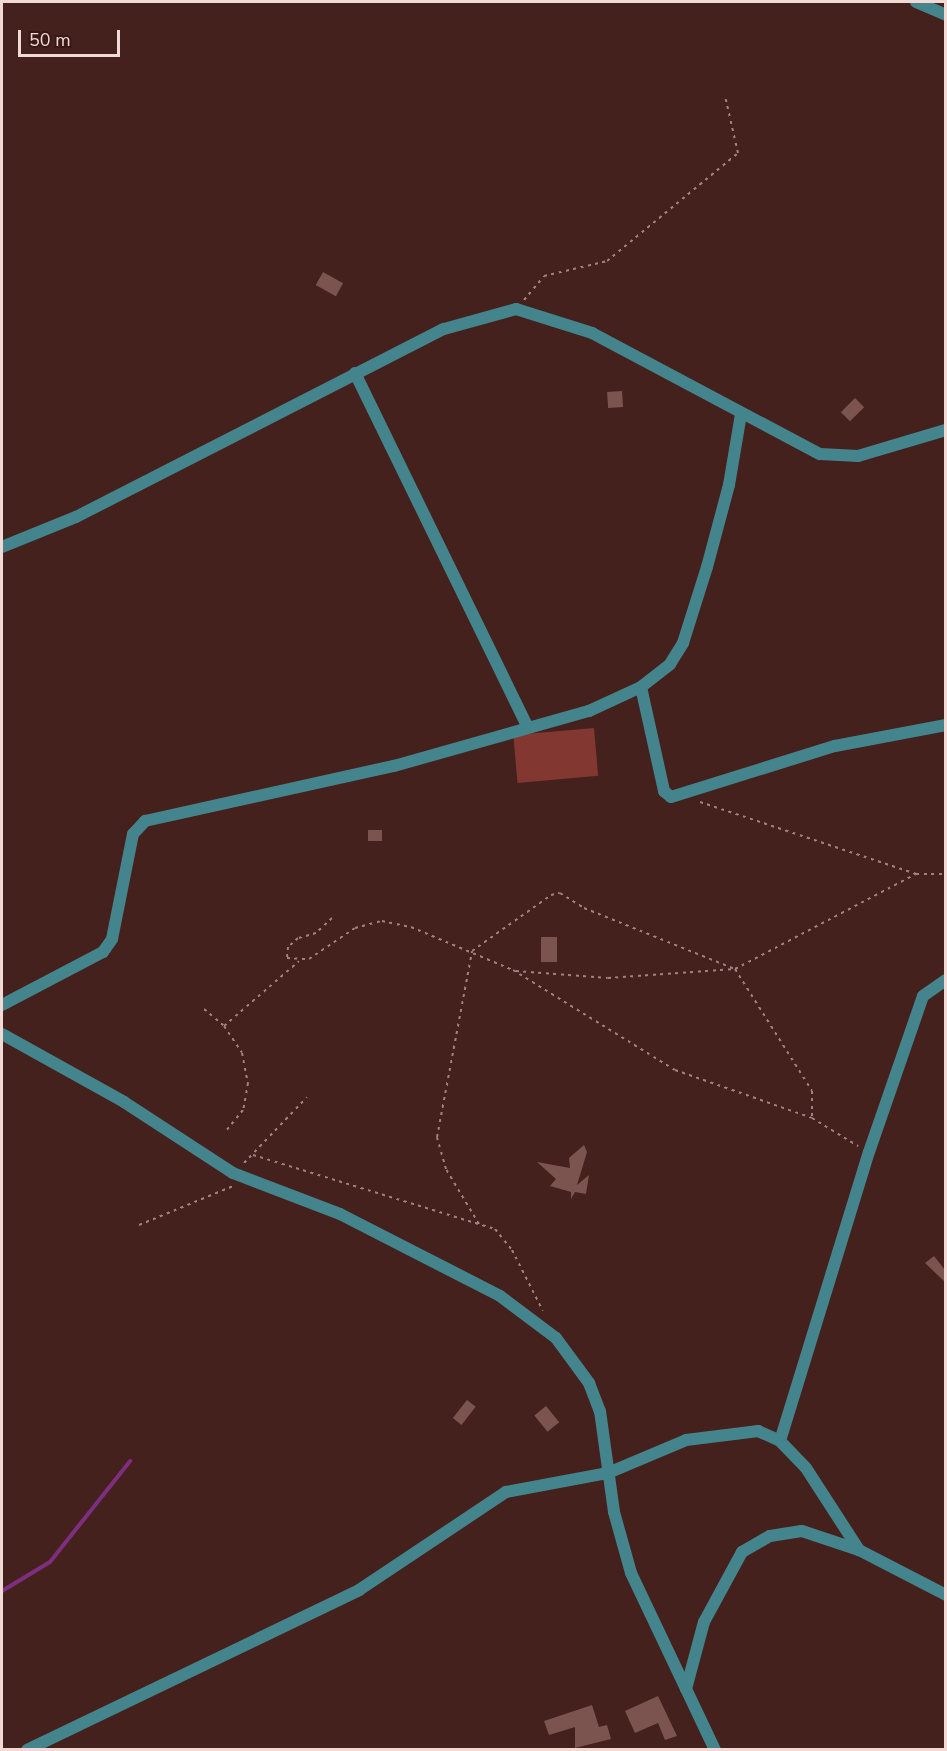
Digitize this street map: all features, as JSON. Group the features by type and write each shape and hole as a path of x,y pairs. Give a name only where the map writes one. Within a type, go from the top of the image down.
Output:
{"street":[{"path":"916,2 945,15"},
{"path":"2,547 76,517 444,329 516,309 592,333 667,368 741,414 802,448 843,458 945,430"},
{"path":"354,373 527,725"},
{"path":"2,1005 103,952 112,939 133,834 146,820 394,766 527,725 589,711 641,687 670,664 683,643 729,485 741,414"},
{"path":"641,687 664,791 671,797 835,746 945,725"},
{"path":"780,1441 868,1152 923,996 945,980"},
{"path":"2,1034 150,1117 233,1173 340,1214 500,1296 555,1338 589,1383 600,1411 608,1473 631,1573 716,1749"},
{"path":"27,1749 359,1590 506,1492 608,1473 686,1440 758,1431 780,1441 806,1468 859,1551"},
{"path":"686,1689 704,1622 742,1552 770,1536 802,1531 859,1551 945,1595"}],"path":[{"path":"516,309 544,276 607,261 738,153 725,96"},
{"path":"681,795 916,874 945,874"},
{"path":"513,970 608,978 735,969 916,874"},
{"path":"479,1224 446,1169 437,1137 472,951 560,893 584,908 735,969 812,1091 812,1118"},
{"path":"300,960 286,958 288,947 298,938 316,933 332,918"},
{"path":"224,1026 300,960 333,945 355,928 382,921 411,927 513,970 675,1070 812,1118 868,1152"},
{"path":"204,1009 224,1026 242,1053 249,1089 243,1110 226,1131"},
{"path":"233,1173 307,1097"},
{"path":"253,1155 495,1229 512,1250 546,1317"},
{"path":"139,1225 249,1180"}],"shaded area":[{"path":"594,728 598,776 517,783 513,735"}],"building":[{"path":"323,272 343,283 336,296 316,285"},
{"path":"622,391 623,407 608,408 607,392"},
{"path":"855,398 864,407 850,421 841,412"},
{"path":"368,830 382,830 382,841 368,841"},
{"path":"541,937 557,937 557,962 541,962"},
{"path":"584,1145 587,1152 577,1185 589,1175 586,1194 575,1192 571,1199 571,1192 550,1186 556,1179 537,1162 570,1168 569,1158"},
{"path":"934,1256 945,1270 945,1282 925,1263"},
{"path":"467,1400 476,1407 462,1425 453,1418"},
{"path":"546,1406 559,1422 548,1432 534,1415"},
{"path":"658,1696 677,1736 665,1740 658,1723 635,1733 625,1711"},
{"path":"592,1705 599,1727 607,1725 611,1739 575,1748 575,1727 549,1735 544,1721"}],"waterway":[{"path":"2,1591 50,1562 130,1461"}]}
